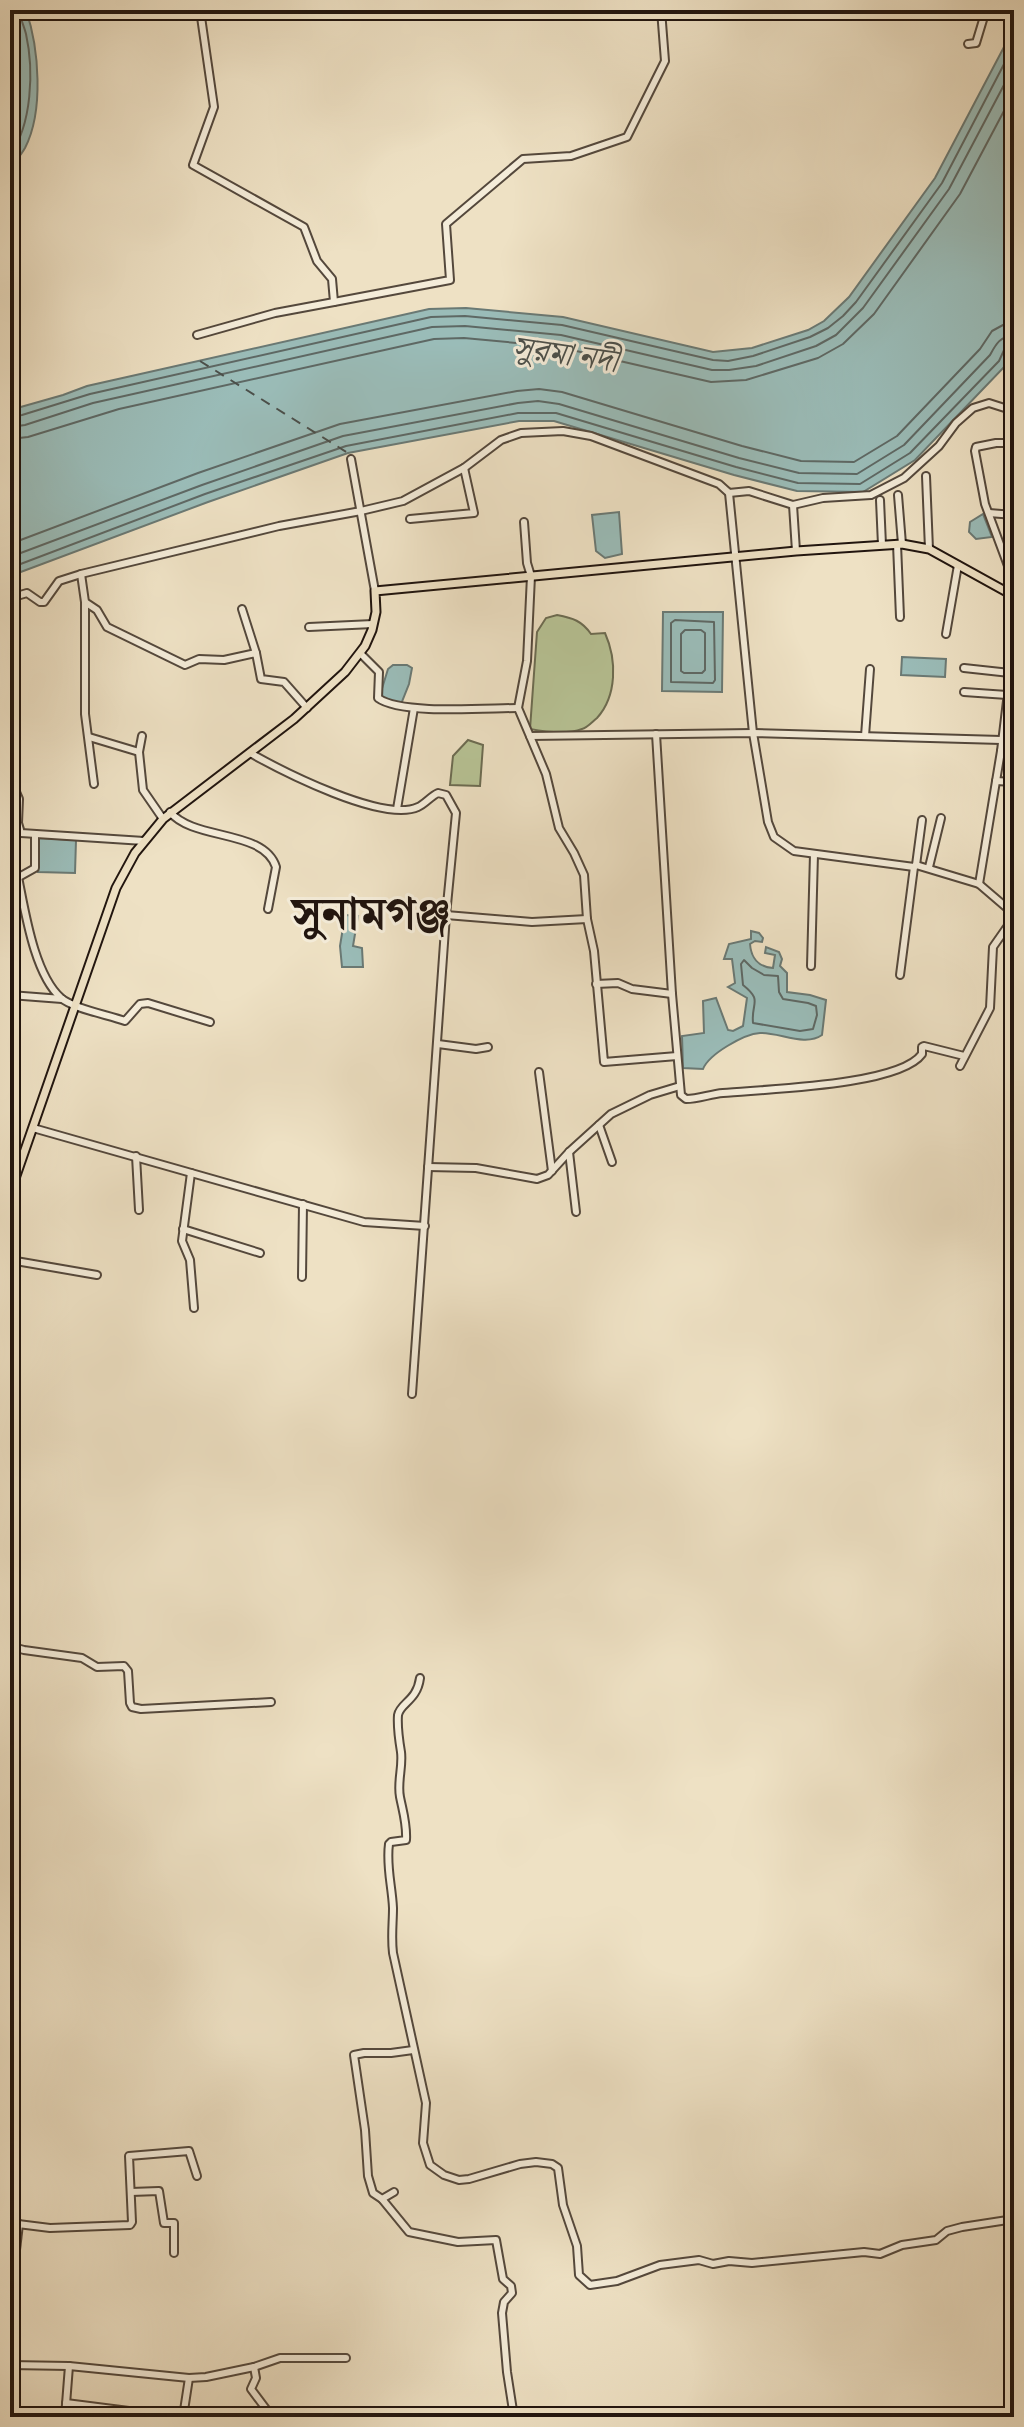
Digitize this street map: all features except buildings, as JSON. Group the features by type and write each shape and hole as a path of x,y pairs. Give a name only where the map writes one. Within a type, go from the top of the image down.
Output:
{"main road":[{"path":"10,1193 116,888 144,841 170,812 330,688 360,653 373,624 375,591 899,544 929,549 1014,596"}],"street":[{"path":"200,10 214,107 193,165 304,227 317,261 332,279 334,302"},
{"path":"197,335 275,313 450,280 446,224 523,159 571,156 627,137 665,61 661,10"},
{"path":"968,44 976,43 986,10"},
{"path":"729,493 749,491 793,505 823,498 871,495 904,478 939,446 956,423 973,408 989,403 1014,411"},
{"path":"10,598 27,593 44,602 59,581 81,574 279,526 403,501 464,468 501,440 521,433 563,431 591,436 719,484 729,493 753,733 768,822 774,837 794,851 929,867 979,884 1014,916 993,947 990,1008 960,1066"},
{"path":"1014,443 984,445 976,447 975,451 989,513 1014,582"},
{"path":"351,459 375,591"},
{"path":"410,519 474,513 464,468"},
{"path":"926,476 929,549"},
{"path":"898,495 900,617"},
{"path":"880,500 882,545"},
{"path":"793,505 796,551"},
{"path":"989,513 1014,515"},
{"path":"524,522 531,576 527,661 518,708 546,774 559,828 584,875 604,1062 677,1056"},
{"path":"946,634 958,565"},
{"path":"81,574 85,602 85,714 94,784"},
{"path":"85,602 97,610 107,627 185,665 199,659 224,660 256,653"},
{"path":"242,609 261,679 284,682 307,708"},
{"path":"309,627 373,624"},
{"path":"979,884 1001,751 1014,642"},
{"path":"360,653 379,672 380,701 414,708 518,708"},
{"path":"964,668 1010,673"},
{"path":"865,736 870,669"},
{"path":"964,692 1007,695"},
{"path":"397,809 414,708"},
{"path":"530,736 753,733 1001,740"},
{"path":"656,734 681,1095 693,1099 717,1093 832,1083 888,1074 918,1059 924,1046 964,1056"},
{"path":"142,736 139,752 143,790 163,819"},
{"path":"89,737 139,752"},
{"path":"1001,751 1014,752"},
{"path":"250,753 319,787 385,810 417,808 438,793 446,795 456,813 412,1394"},
{"path":"10,778 19,799 18,823 21,833 144,841"},
{"path":"996,781 1014,782"},
{"path":"170,812 182,824 247,841 267,853 276,867 268,909"},
{"path":"929,867 941,818"},
{"path":"900,975 922,820"},
{"path":"10,882 35,868 35,834"},
{"path":"811,966 814,854"},
{"path":"18,877 27,929 50,984 62,999"},
{"path":"446,915 532,922 587,919"},
{"path":"596,984 618,983 632,989 672,994"},
{"path":"10,995 62,999 125,1021 140,1004 148,1003 210,1022"},
{"path":"438,1044 476,1049 488,1047"},
{"path":"539,1072 552,1171"},
{"path":"428,1167 476,1168 537,1179 548,1175 611,1114 650,1095 680,1086"},
{"path":"599,1125 612,1162"},
{"path":"33,1128 364,1222 425,1226"},
{"path":"569,1152 576,1212"},
{"path":"136,1156 139,1210"},
{"path":"191,1173 182,1241 189,1253 194,1308"},
{"path":"302,1277 303,1204"},
{"path":"183,1229 260,1253"},
{"path":"10,1260 97,1275"},
{"path":"10,1643 24,1650 82,1658 97,1667 124,1666 128,1671 132,1707 271,1702"},
{"path":"420,1678 414,1697 399,1710 397,1743 401,1753 402,1775 399,1782 407,1823 406,1840 391,1842 388,1858 393,1907 393,1953 426,2103 423,2143 430,2165 444,2175 459,2180 536,2162 558,2168 563,2205 577,2246 579,2275 590,2285 617,2281 660,2265 699,2260 713,2264 729,2261 752,2263 864,2252 880,2254 902,2245 936,2240 947,2231 962,2227 1014,2219"},
{"path":"413,2050 354,2055 368,2176 373,2193 382,2199 409,2232 458,2242 496,2240 503,2279 511,2286 512,2293 502,2307 514,2417"},
{"path":"10,2223 50,2228 130,2225 129,2156 189,2151 197,2176"},
{"path":"131,2192 159,2191 164,2223 174,2223 174,2253"},
{"path":"382,2199 394,2192"},
{"path":"16,2250 19,2224"},
{"path":"10,2365 69,2366 189,2378 254,2367 280,2358 346,2358"},
{"path":"65,2417 69,2366"},
{"path":"254,2367 256,2378 251,2389 272,2417"},
{"path":"183,2417 189,2378"},
{"path":"66,2403 176,2417"}],"green space":[{"path":"557,615 577,621 591,634 605,633 612,655 613,677 604,709 586,727 569,732 530,729 537,632 546,618"},
{"path":"468,740 483,745 480,786 450,785 453,756"}],"water":[{"path":"10,10 26,10 38,79 31,133 10,169"},
{"name":"সুরমা নদী","path":"1014,28 1014,344 1007,364 915,460 863,492 797,491 554,421 519,421 348,453 10,576 10,410 87,386 429,309 466,308 563,317 713,352 752,348 808,330 824,321 849,297 935,178"},
{"path":"619,512 622,554 605,558 596,551 592,515"},
{"path":"983,514 992,537 976,539 969,532 970,522"},
{"path":"663,612 723,612 722,692 662,691"},
{"path":"902,657 946,659 945,677 901,675"},
{"path":"393,665 412,668 401,704 385,701 380,695 388,669"},
{"path":"39,838 76,840 75,873 38,872"},
{"path":"345,915 358,916 353,946 362,948 363,967 342,967 340,946"},
{"path":"751,931 763,938 762,942 750,944 759,963 773,968 775,955 765,953 766,947 779,952 782,959 780,966 787,973 787,992 826,1000 822,1035 808,1040 767,1033 753,1034 719,1051 703,1069 683,1068 682,1036 704,1033 703,1001 716,998 728,1030 743,1026 747,998 728,987 735,983 732,959 724,959 729,944 751,939"}],"ferry route":[{"path":"200,361 348,453"}],"district":[{"name":"সুনামগঞ্জ","path":"371,914"}]}
